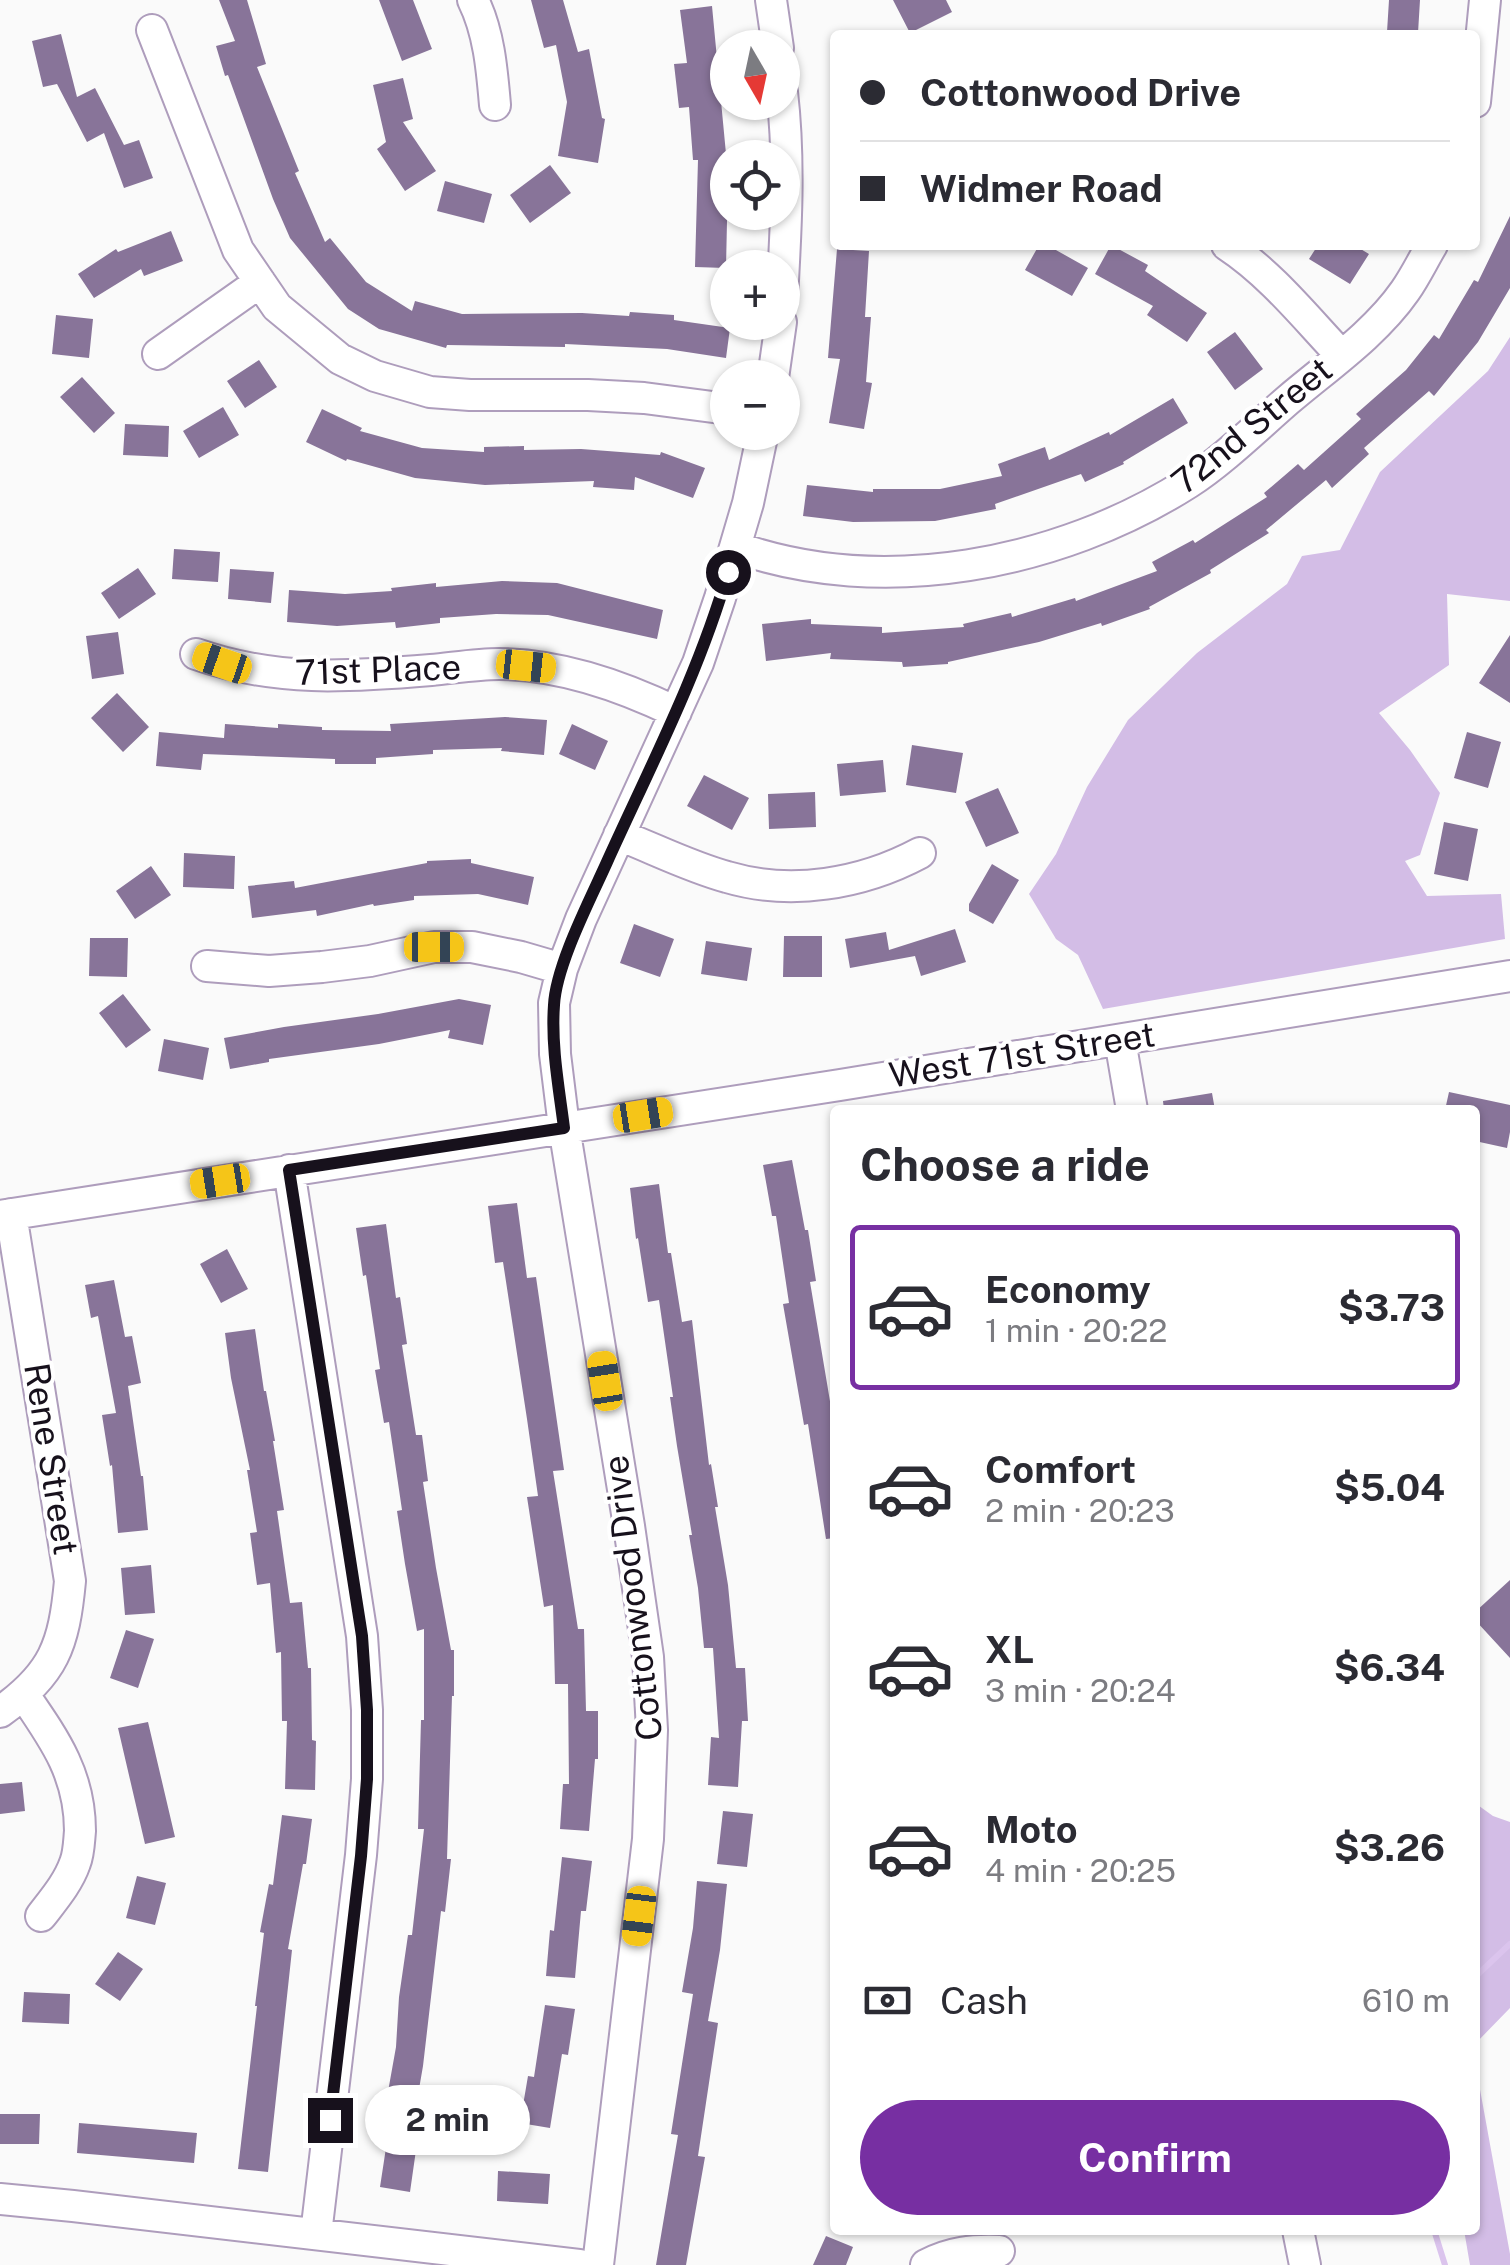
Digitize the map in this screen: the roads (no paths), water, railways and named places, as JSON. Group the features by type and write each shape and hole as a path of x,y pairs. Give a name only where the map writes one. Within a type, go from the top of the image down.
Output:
{"street":[{"path":"473,0 492,63 496,105"},
{"path":"771,0 775,30"},
{"path":"1480,51 1485,0"},
{"path":"152,30 238,250 277,307 340,359 375,376 430,392 588,394 710,407"},
{"path":"785,120 785,250"},
{"path":"1235,250 1341,356"},
{"name":"72nd Street","path":"735,547 800,565 891,570 975,565 1038,551 1089,534 1148,507 1192,480 1341,356 1368,333 1404,292 1429,250"},
{"path":"158,354 260,282"},
{"name":"Cottonwood Drive","path":"598,2265 648,1839 652,1730 648,1658 632,1544 564,1128 555,1054 554,1003 581,919 698,663 748,503 759,450"},
{"name":"71st Place","path":"196,654 272,673 334,676 500,664 551,668 644,696 676,712"},
{"path":"619,836 726,877 762,885 843,881 890,869 920,853"},
{"path":"207,966 270,971 370,962 434,947 472,947 562,969"},
{"name":"West 71st Street","path":"6,1215 564,1128 842,1098 1120,1040 1510,976"},
{"path":"1120,1040 1131,1105"},
{"path":"289,1170 362,1636 367,1710 361,1856 316,2234"},
{"name":"Rene Street","path":"6,1215 70,1581 66,1624 58,1643 38,1680 12,1703"},
{"path":"12,1703 58,1744 73,1778 80,1812 76,1861 65,1884 41,1916"},
{"path":"0,2200 579,2265"},
{"path":"1299,2235 1305,2265"},
{"path":"926,2265 960,2252 999,2251"}],"waterway":[{"path":"1480,1972 1510,1944"},
{"path":"1436,2235 1445,2265"}]}
